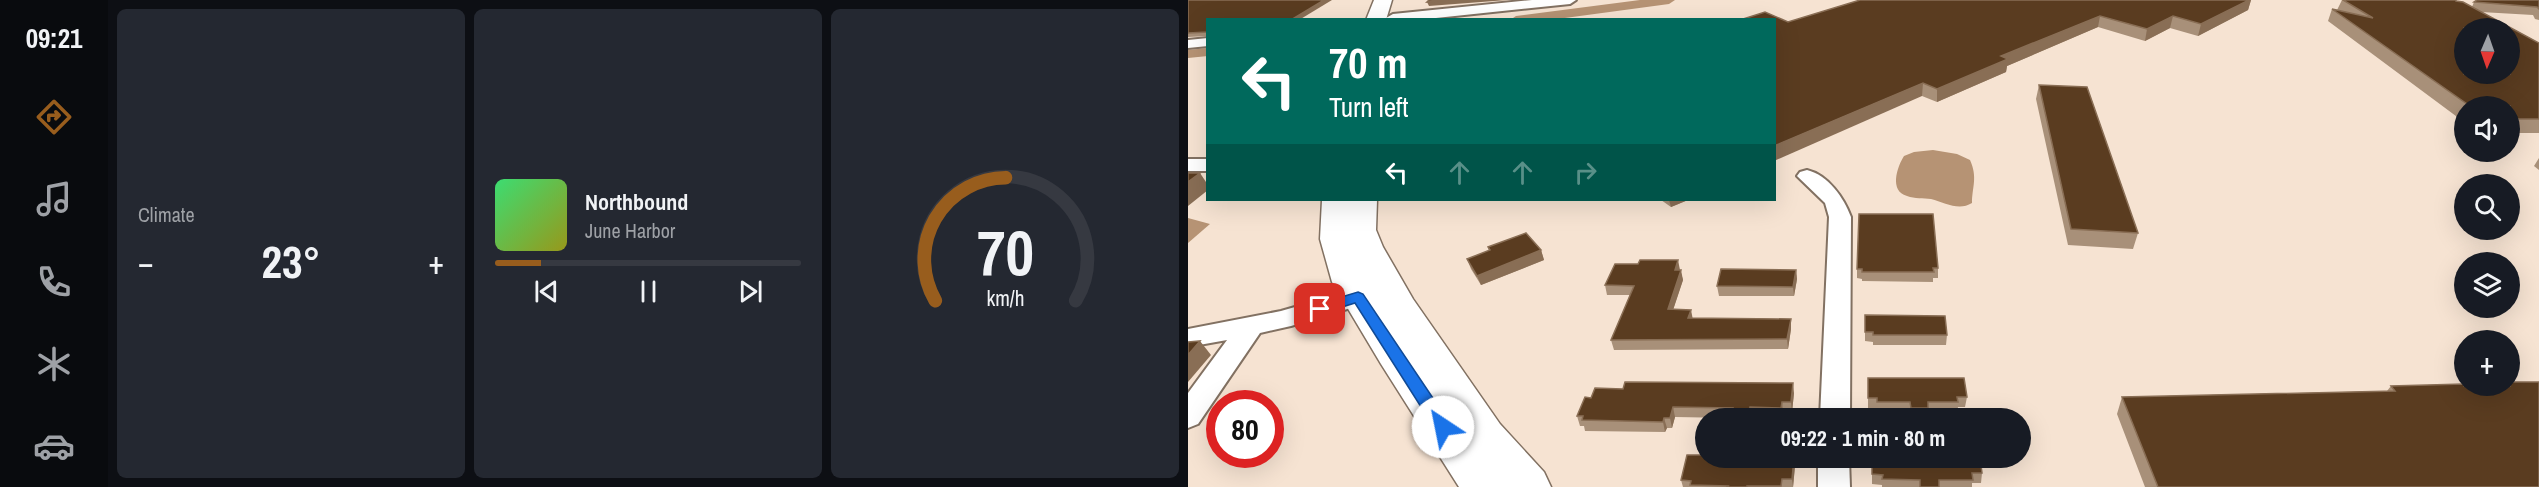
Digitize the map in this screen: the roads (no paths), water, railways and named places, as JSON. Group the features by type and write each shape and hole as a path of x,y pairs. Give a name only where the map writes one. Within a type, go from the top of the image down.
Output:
{"highway":[{"path":"1383,0 1385,16"},
{"path":"1337,201 1334,214 1336,240 1342,263 1358,297 1413,383 1485,487"},
{"path":"1362,201 1360,215 1363,238 1398,305 1484,437 1527,487"}],"street":[{"path":"1385,16 1570,0"},
{"path":"1188,44 1206,42"},
{"path":"1188,165 1206,165"},
{"path":"1807,176 1835,201 1840,218 1835,408"},
{"path":"1188,338 1282,320 1358,297"},
{"path":"1188,416 1251,326"},
{"path":"1834,468 1834,487"}],"waterway":[{"path":"1531,18 1669,0"},
{"path":"1188,54 1206,52"}]}
